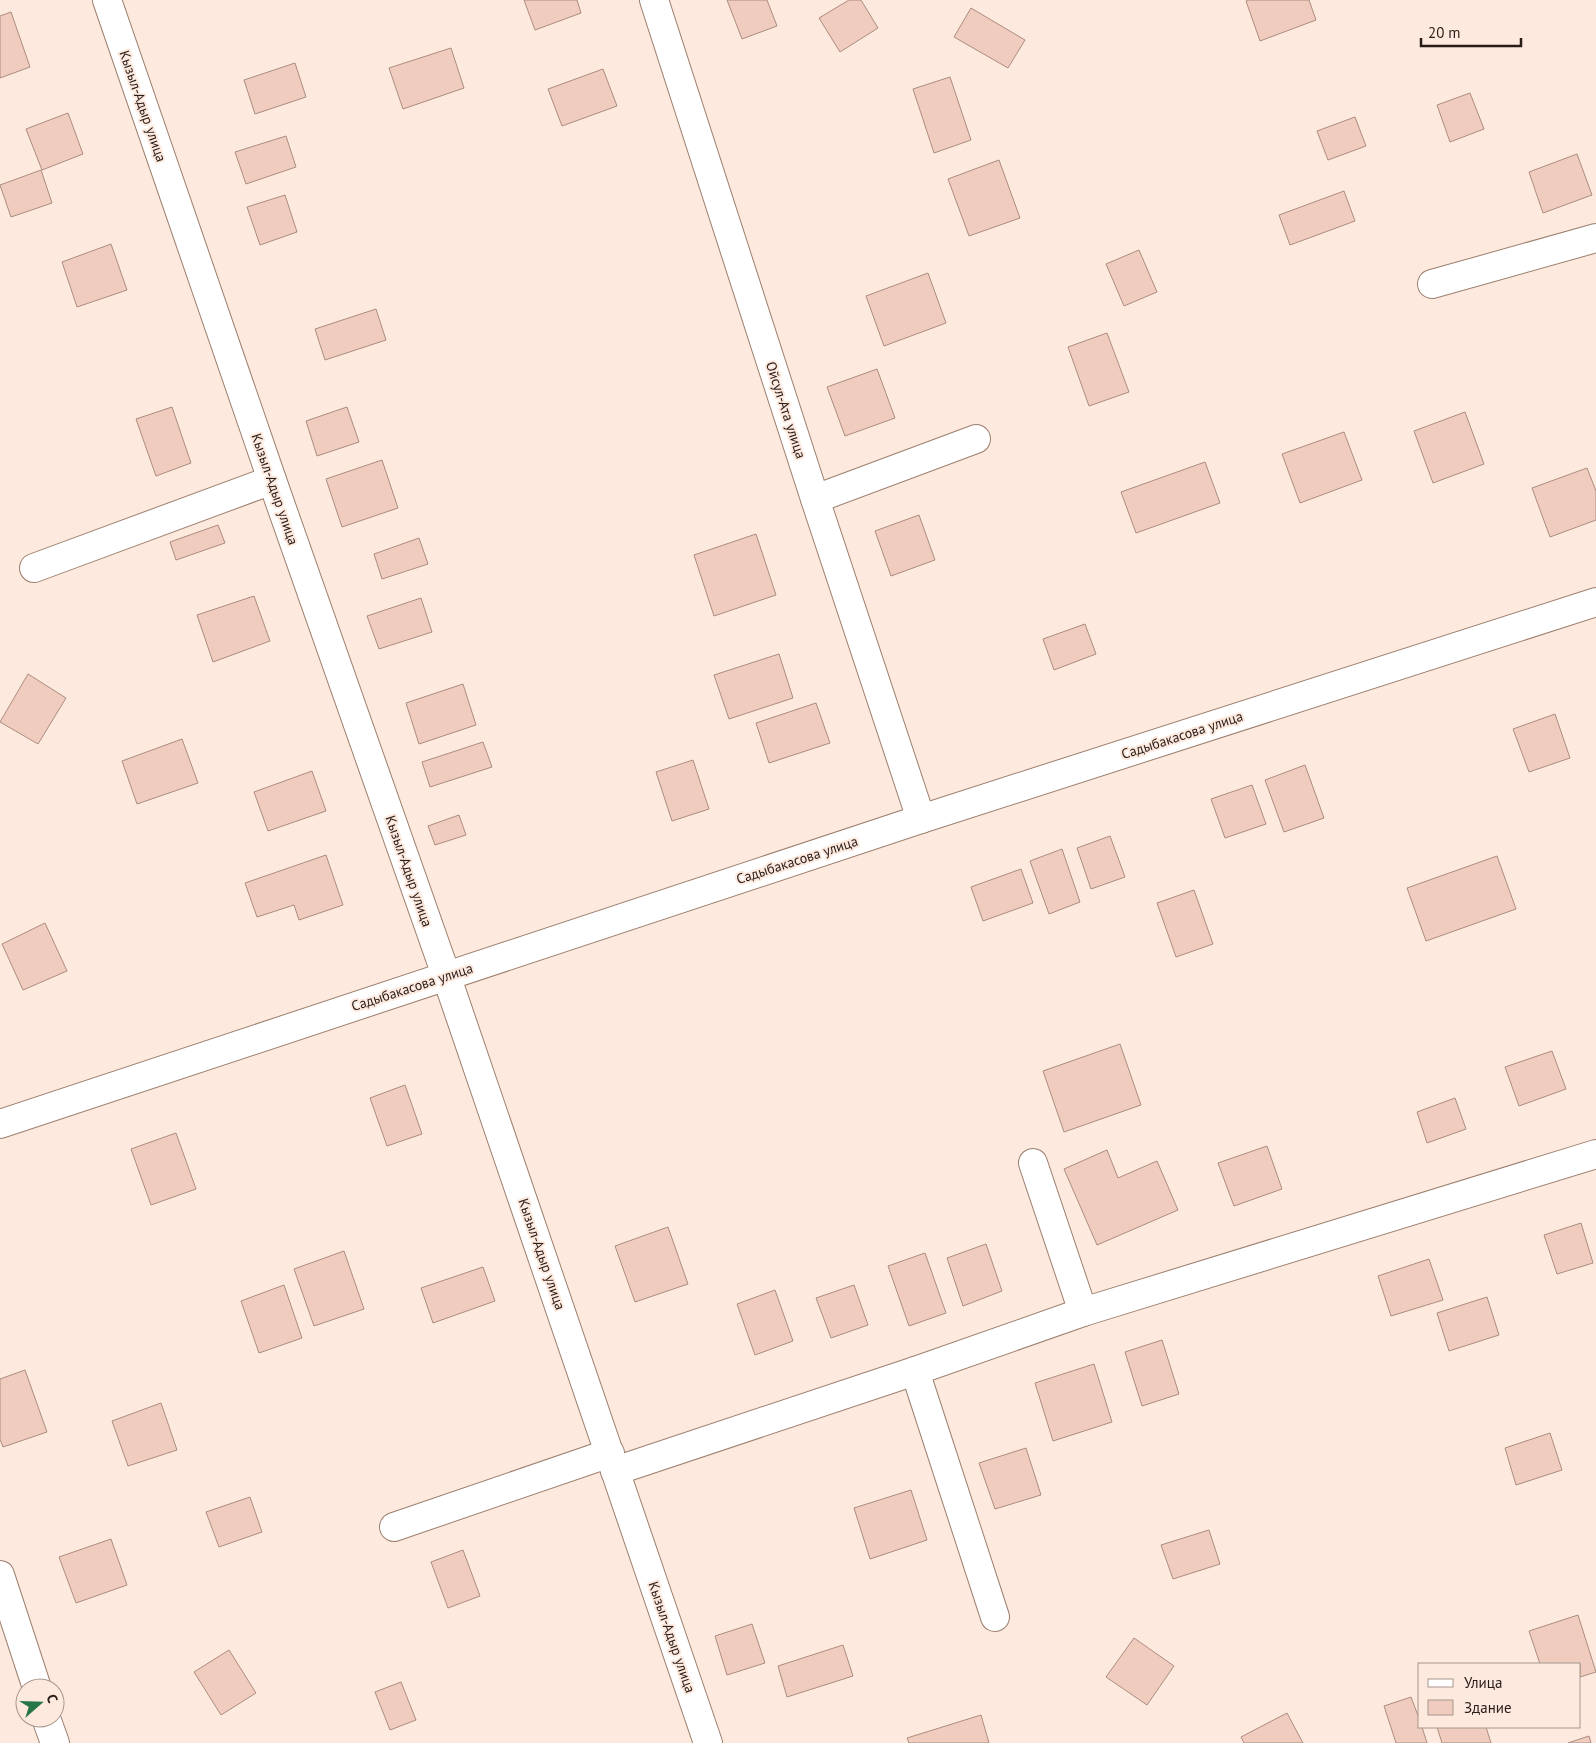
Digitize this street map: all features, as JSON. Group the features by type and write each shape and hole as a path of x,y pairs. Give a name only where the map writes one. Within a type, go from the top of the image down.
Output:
{"street":[{"name":"Кызыл-Адыр улица","path":"107,0 272,480 446,975 708,1743"},
{"name":"Ойсул-Ата улица","path":"654,0 815,499 921,819"},
{"path":"1432,284 1596,238"},
{"path":"815,499 976,438"},
{"path":"34,568 272,480"},
{"name":"Садыбакасова улица","path":"0,1124 921,819 1596,602"},
{"path":"394,1527 915,1371 1084,1312 1596,1154"},
{"path":"1034,1163 1084,1312"},
{"path":"915,1371 996,1617"},
{"path":"0,1574 33,1678"},
{"path":"50,1728 55,1743"}],"building":[{"path":"524,0 577,0 581,13 535,30"},
{"path":"727,0 767,0 777,26 742,39"},
{"path":"849,0 861,0 878,28 840,52 819,18"},
{"path":"1309,0 1316,20 1260,41 1246,1"},
{"path":"971,8 1025,40 1008,68 954,37"},
{"path":"11,12 30,67 0,78 0,16"},
{"path":"451,48 464,88 403,109 389,68"},
{"path":"295,63 306,97 255,114 244,80"},
{"path":"603,69 617,106 562,126 548,89"},
{"path":"950,77 971,140 934,153 913,89"},
{"path":"1470,93 1484,129 1450,142 1437,105"},
{"path":"68,113 83,154 42,170 26,129"},
{"path":"1355,117 1366,146 1328,160 1317,131"},
{"path":"286,136 296,167 246,184 235,152"},
{"path":"1577,154 1592,195 1543,213 1529,172"},
{"path":"999,160 1020,218 969,236 948,179"},
{"path":"41,170 52,203 11,217 0,185"},
{"path":"1344,191 1355,221 1290,245 1279,215"},
{"path":"285,195 297,232 260,245 247,207"},
{"path":"111,244 127,290 77,307 62,262"},
{"path":"1139,250 1157,292 1124,306 1106,264"},
{"path":"928,273 946,323 884,346 866,296"},
{"path":"376,309 386,340 325,360 315,329"},
{"path":"1107,333 1129,392 1089,406 1068,347"},
{"path":"877,369 895,418 845,436 827,387"},
{"path":"172,407 191,463 156,476 136,419"},
{"path":"347,407 359,442 317,456 306,421"},
{"path":"1465,412 1484,464 1433,483 1414,431"},
{"path":"1344,432 1362,480 1300,503 1282,454"},
{"path":"382,460 398,508 342,527 326,479"},
{"path":"1205,462 1220,503 1136,533 1121,492"},
{"path":"1587,468 1596,491 1596,520 1550,537 1532,488"},
{"path":"919,515 935,560 891,576 875,531"},
{"path":"218,525 225,543 176,560 170,542"},
{"path":"756,534 776,595 714,616 694,555"},
{"path":"419,538 428,564 382,579 374,554"},
{"path":"254,596 270,641 213,662 197,615"},
{"path":"421,598 432,632 379,649 367,616"},
{"path":"1085,624 1096,654 1054,670 1043,639"},
{"path":"779,654 793,698 729,719 714,675"},
{"path":"28,674 66,698 38,744 0,722"},
{"path":"463,684 476,725 419,744 406,703"},
{"path":"816,703 830,743 769,763 756,723"},
{"path":"1555,714 1570,758 1529,772 1513,729"},
{"path":"182,739 198,783 137,804 122,761"},
{"path":"483,742 492,767 430,787 422,762"},
{"path":"693,760 709,809 672,821 656,772"},
{"path":"1305,765 1324,818 1284,832 1265,780"},
{"path":"312,771 326,811 268,831 254,792"},
{"path":"1252,785 1266,824 1225,838 1211,799"},
{"path":"459,815 466,835 435,845 428,826"},
{"path":"1110,836 1125,877 1091,889 1077,848"},
{"path":"1062,849 1080,902 1049,914 1030,861"},
{"path":"326,855 343,905 299,920 294,905 257,917 245,883"},
{"path":"1497,856 1516,909 1426,941 1407,888"},
{"path":"1021,869 1033,903 983,921 971,887"},
{"path":"1194,890 1213,944 1176,957 1157,903"},
{"path":"45,923 67,971 23,990 2,944"},
{"path":"1120,1044 1141,1105 1064,1132 1043,1071"},
{"path":"1552,1051 1566,1089 1519,1106 1505,1067"},
{"path":"405,1085 422,1134 387,1146 370,1098"},
{"path":"1455,1098 1466,1129 1427,1143 1417,1112"},
{"path":"176,1133 196,1189 151,1205 131,1149"},
{"path":"1267,1146 1282,1189 1234,1206 1218,1163"},
{"path":"1107,1150 1118,1178 1157,1161 1178,1210 1097,1245 1064,1169"},
{"path":"1581,1223 1593,1263 1557,1274 1544,1235"},
{"path":"668,1227 688,1284 635,1302 615,1246"},
{"path":"986,1244 1002,1291 963,1306 947,1258"},
{"path":"344,1251 364,1309 314,1326 294,1269"},
{"path":"925,1253 946,1313 909,1326 888,1266"},
{"path":"1429,1259 1443,1300 1391,1316 1378,1276"},
{"path":"483,1267 495,1301 433,1323 421,1288"},
{"path":"284,1285 302,1338 259,1353 241,1301"},
{"path":"854,1285 868,1325 831,1338 816,1298"},
{"path":"775,1290 793,1341 755,1355 737,1304"},
{"path":"1487,1297 1499,1335 1449,1351 1437,1313"},
{"path":"1162,1340 1179,1394 1142,1406 1125,1352"},
{"path":"1094,1364 1112,1422 1053,1441 1035,1383"},
{"path":"25,1370 47,1432 3,1447 0,1439 0,1379"},
{"path":"161,1403 177,1450 128,1466 112,1421"},
{"path":"1550,1433 1562,1470 1516,1485 1505,1448"},
{"path":"1026,1448 1041,1495 995,1509 979,1463"},
{"path":"911,1490 927,1540 870,1559 854,1508"},
{"path":"250,1497 262,1532 219,1547 206,1512"},
{"path":"1209,1530 1220,1564 1173,1579 1161,1545"},
{"path":"111,1539 127,1585 76,1603 59,1557"},
{"path":"463,1550 480,1596 448,1608 431,1562"},
{"path":"1578,1615 1596,1672 1581,1677 1581,1663 1540,1663 1529,1631"},
{"path":"752,1624 765,1663 727,1675 715,1636"},
{"path":"1134,1638 1174,1666 1147,1705 1106,1677"},
{"path":"843,1645 853,1676 787,1697 778,1666"},
{"path":"229,1650 256,1693 221,1715 194,1672"},
{"path":"401,1682 416,1720 390,1730 375,1692"},
{"path":"1411,1697 1418,1716 1418,1728 1422,1728 1427,1743 1396,1743 1384,1706"},
{"path":"1287,1713 1303,1743 1244,1743 1241,1737"},
{"path":"981,1715 989,1743 909,1743 907,1738"},
{"path":"1437,1728 1486,1728 1491,1743 1442,1743"},
{"path":"1589,1736 1591,1743 1568,1743"}]}
